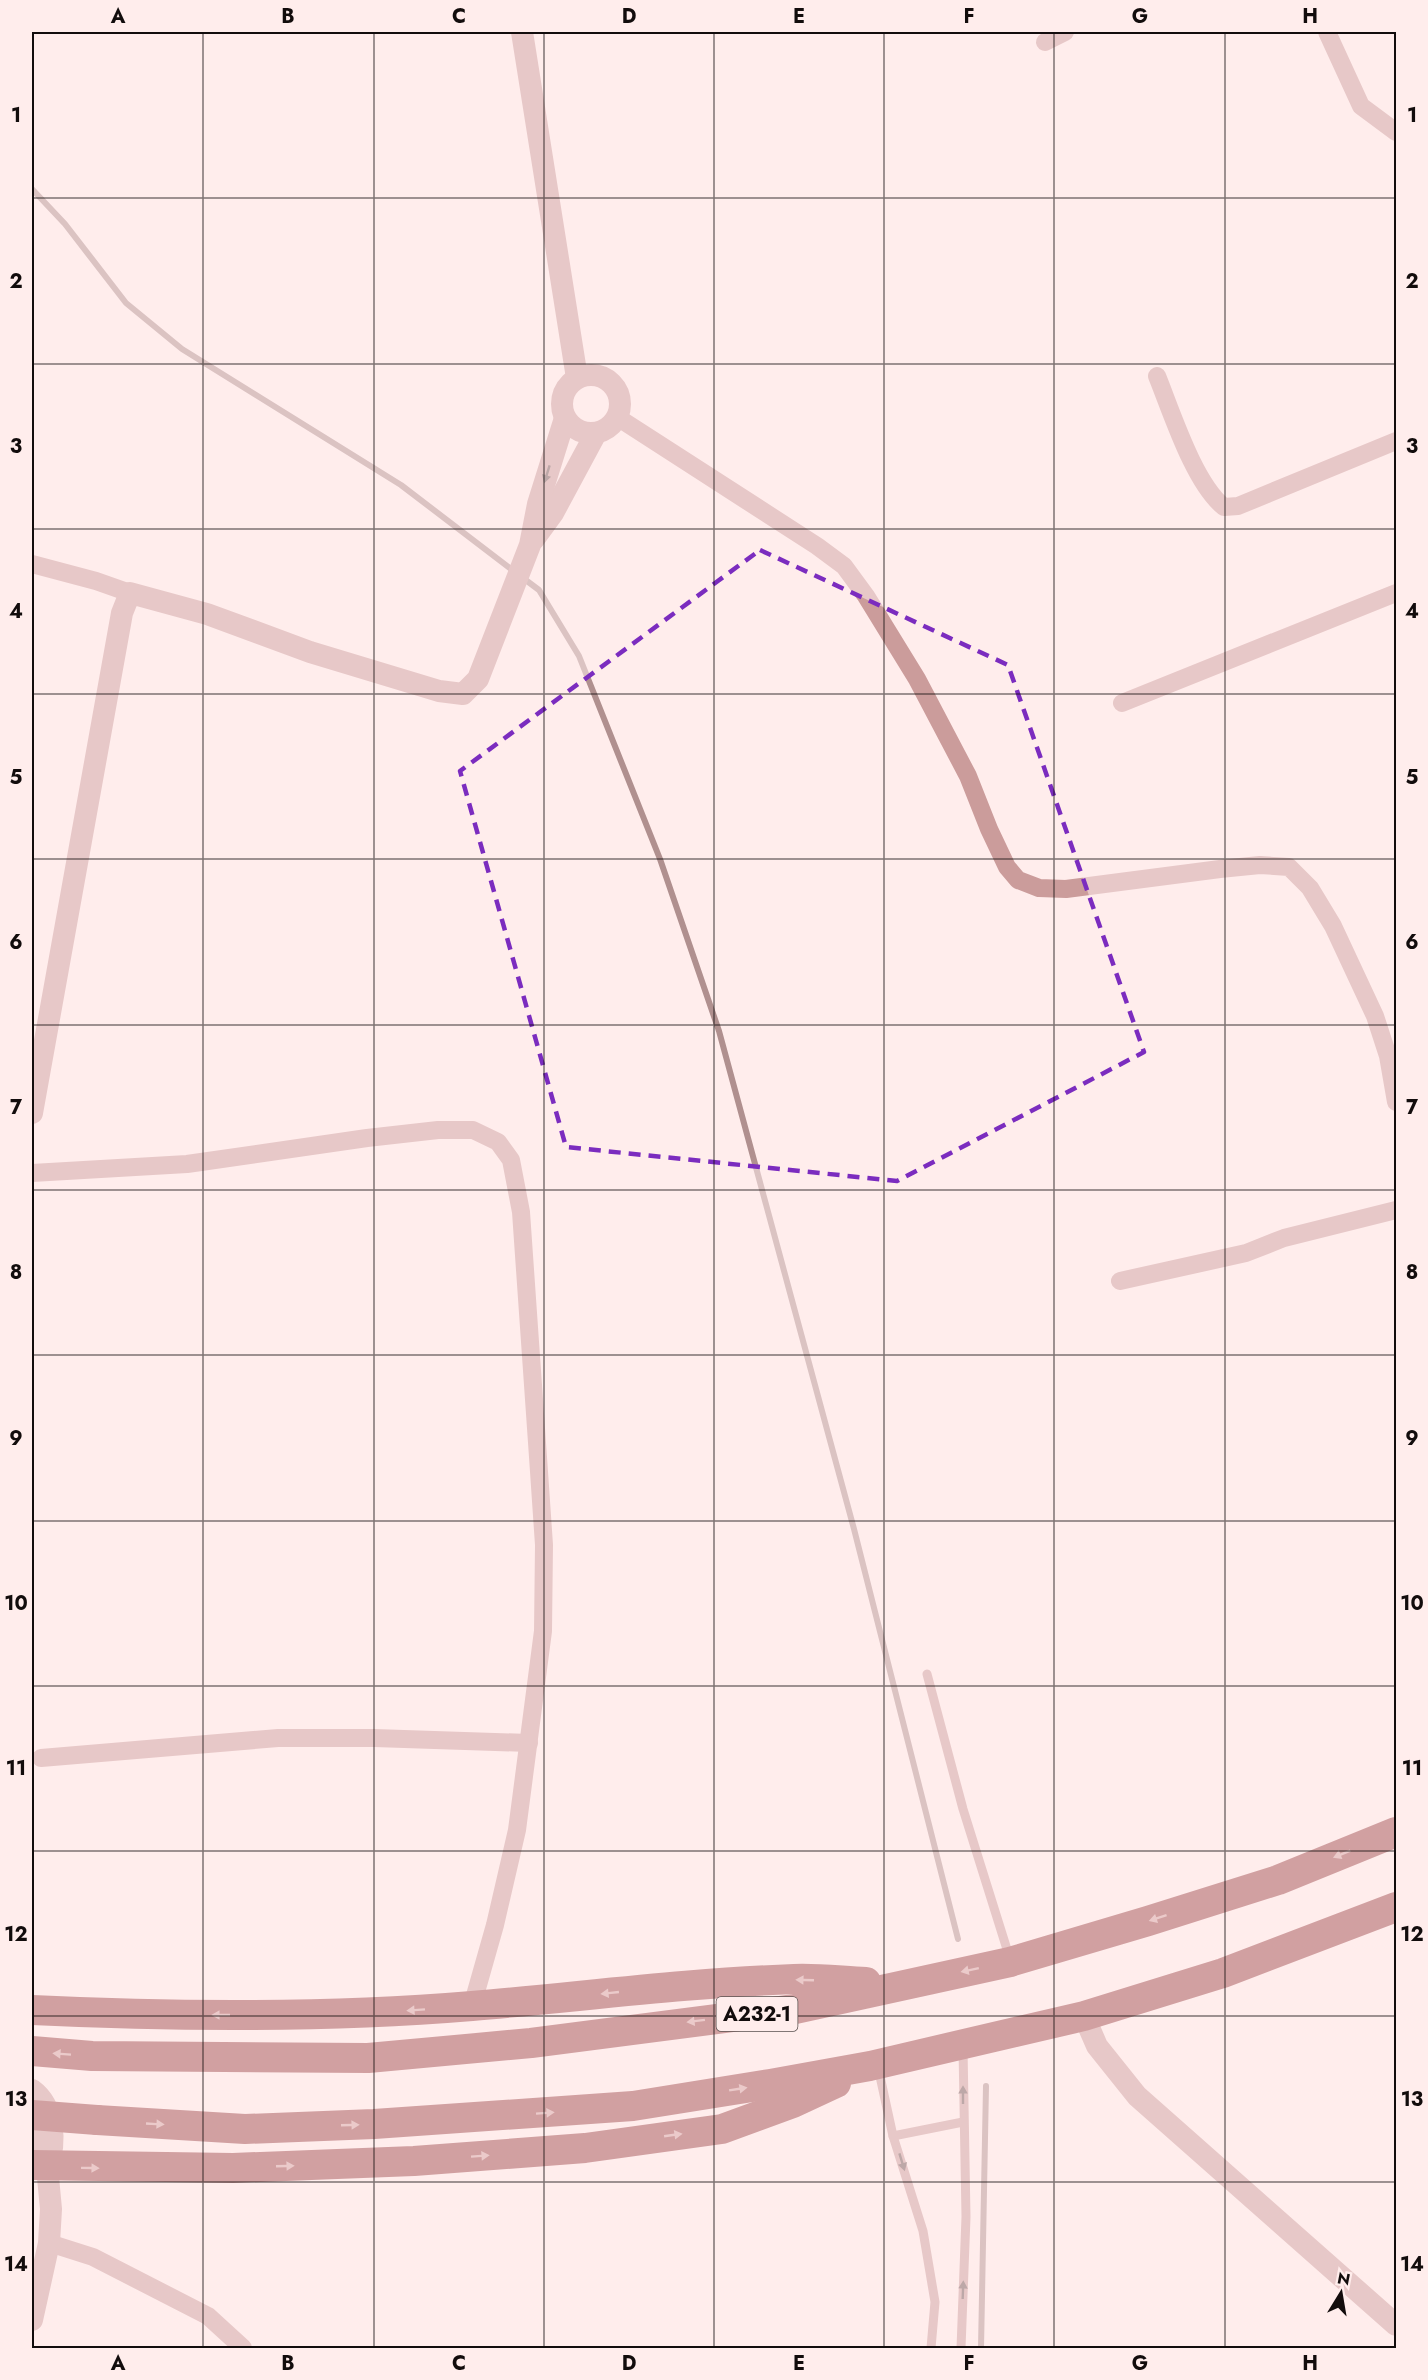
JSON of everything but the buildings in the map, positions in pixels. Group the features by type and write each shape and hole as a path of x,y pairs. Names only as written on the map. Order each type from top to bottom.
{"highway":[{"name":"A232-1","path":"32,2051 92,2056 368,2058 451,2052 795,2009 1010,1962 1148,1922 1278,1880 1396,1832"},
{"path":"32,2115 245,2129 497,2116 633,2106 874,2066 1084,2016 1223,1973 1396,1907"},
{"path":"32,2010 141,2016 353,2014 472,2006 738,1982 796,1979 905,1984"},
{"path":"39,2166 233,2168 414,2161 585,2148 722,2129 793,2103 874,2066"}],"street":[{"path":"522,32 577,378"},
{"path":"1045,42 1065,32"},
{"path":"1327,32 1361,106 1396,132"},
{"path":"595,375 611,383 620,399 617,417 604,430 596,433 578,430 565,418 562,409 564,391 577,378 595,375"},
{"path":"1157,376 1199,473 1215,499 1224,507 1238,506 1396,441"},
{"path":"617,417 817,546 844,566 866,596 917,679 968,777 1007,867 1018,880 1039,888 1066,890 1220,869 1260,865 1289,867 1310,888 1333,926 1393,1054 1396,1102"},
{"path":"32,564 96,580 130,593 156,598 310,652 429,688 463,694 478,679 530,545 538,504 565,418"},
{"path":"530,545 553,513 596,433"},
{"path":"32,1113 122,613 130,593"},
{"path":"1122,703 1396,593"},
{"path":"32,1173 187,1164 438,1130 473,1130 498,1142 511,1160 521,1212 544,1545 543,1632 517,1830 495,1925 472,2006"},
{"path":"1120,1281 1246,1253 1284,1238 1396,1210"},
{"path":"41,1758 278,1738 374,1738 529,1743"},
{"path":"1084,2016 1097,2046 1137,2096 1396,2325"},
{"path":"32,2090 42,2099 50,2114 52,2156 39,2166"},
{"path":"32,2137 51,2209 49,2243 32,2320"},
{"path":"49,2243 93,2257 208,2316 243,2349"}],"lane":[{"path":"927,1674 963,1809 1010,1962"},
{"path":"961,2349 966,2217 963,2046"},
{"path":"874,2066 923,2231 935,2302 931,2349"},
{"path":"893,2136 963,2122"}],"highlighted area":[{"path":"760,550 1008,665 1144,1052 897,1181 566,1147 460,771"}],"waterway":[{"path":"32,189 65,224 126,303 182,349 401,485 515,572"},
{"path":"523,578 539,590 579,656 660,859 719,1031 854,1529 958,1939"},
{"path":"981,2348 986,2086"}]}
